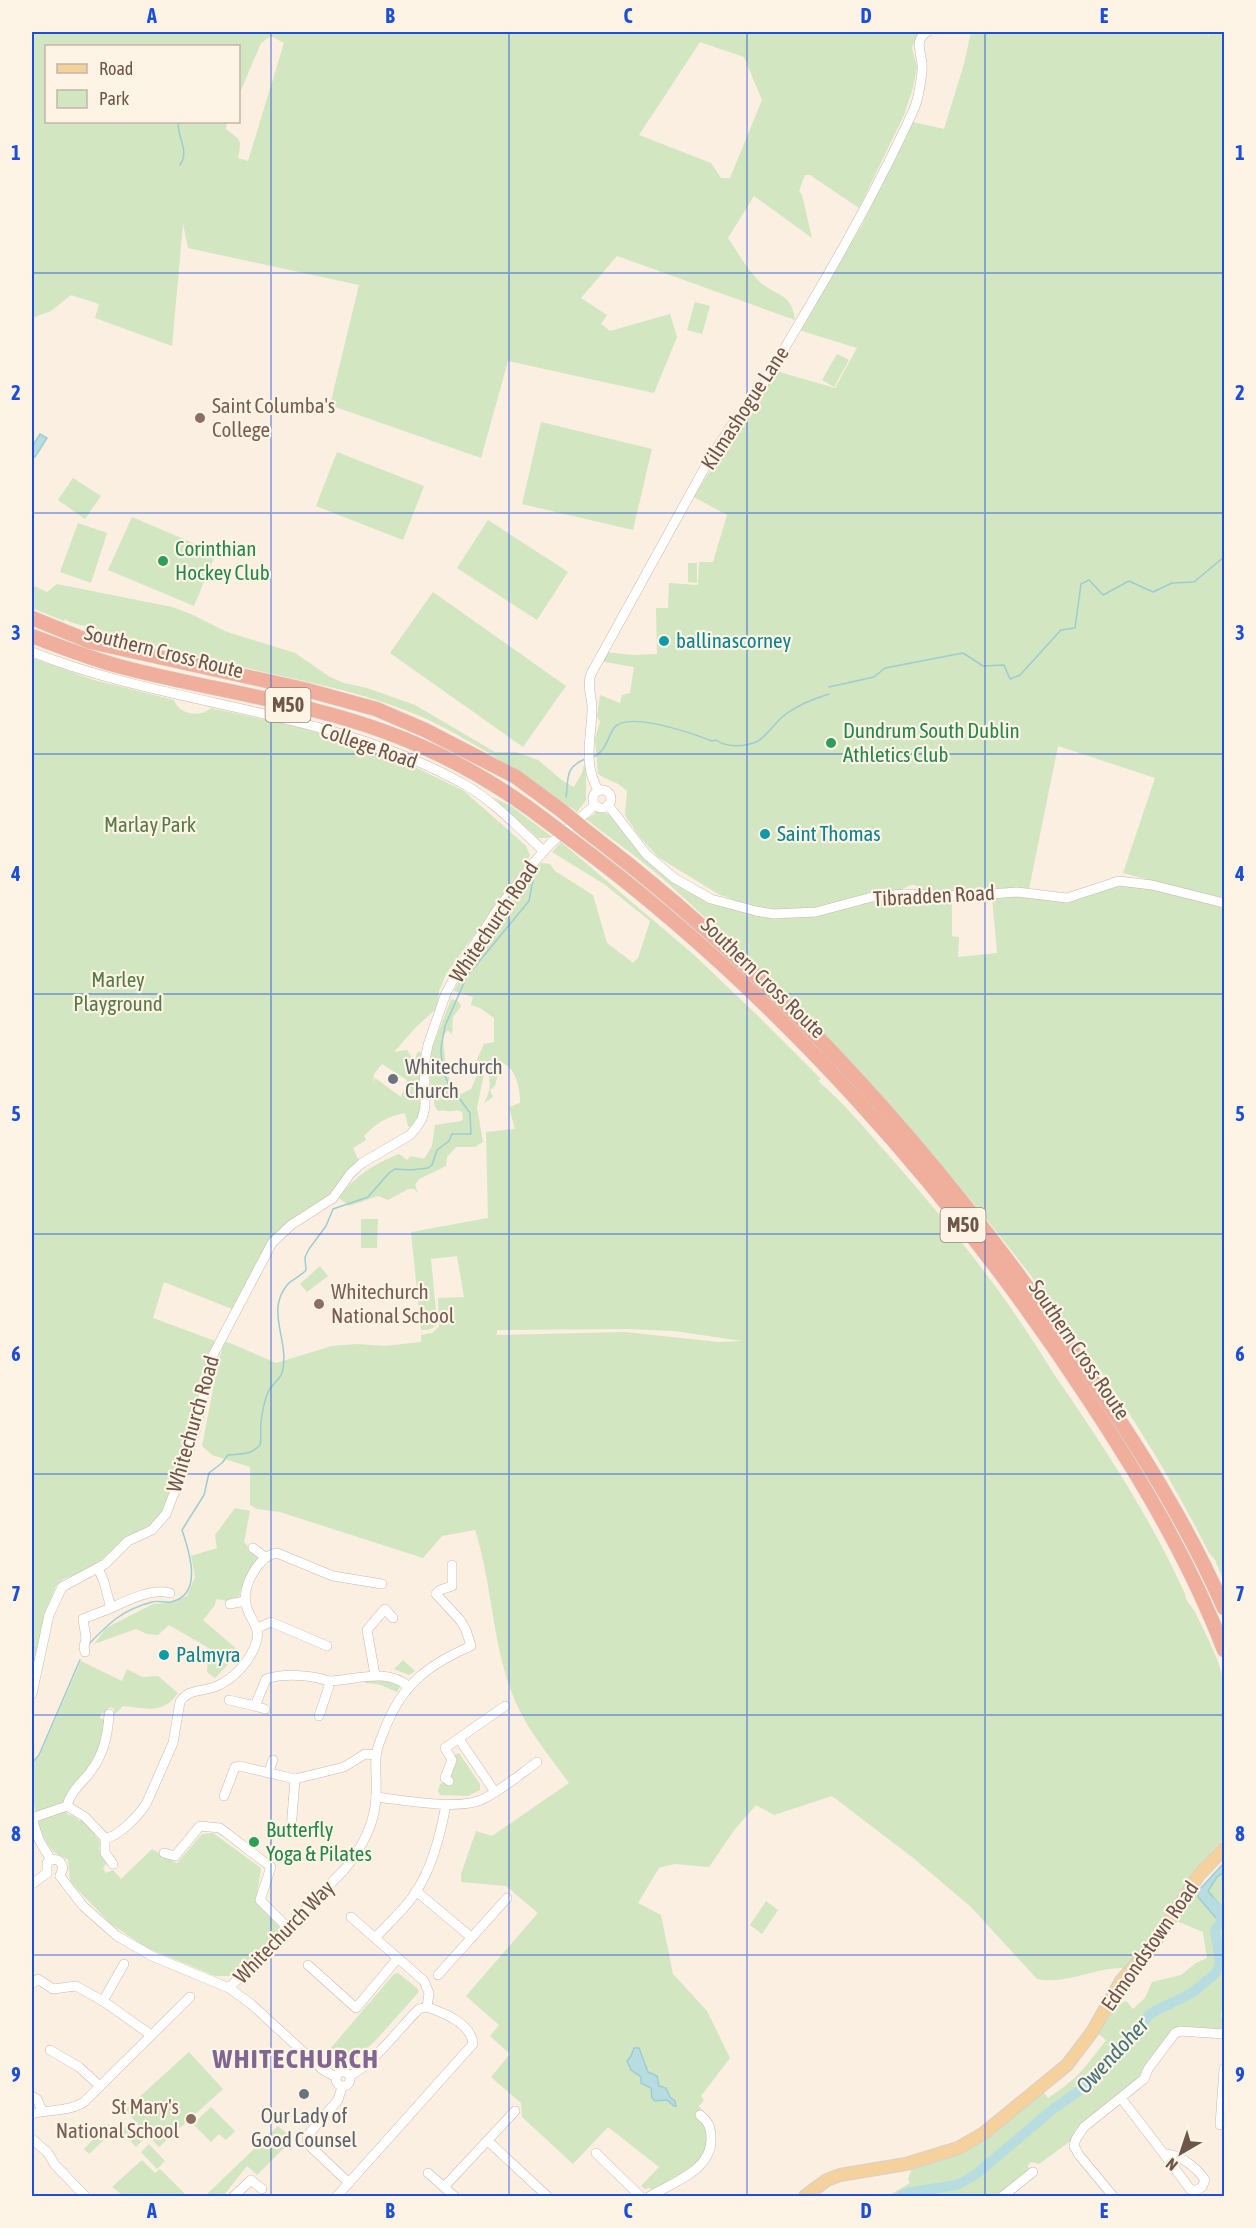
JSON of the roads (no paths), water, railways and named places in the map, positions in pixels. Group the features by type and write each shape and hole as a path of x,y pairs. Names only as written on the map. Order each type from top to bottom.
{"highway":[{"name":"Southern Cross Route","path":"32,618 91,642 303,689 376,709 425,730 516,777 562,811 668,898 769,990 852,1075 946,1182 1042,1306 1113,1409 1174,1510 1224,1608"},
{"name":"Southern Cross Route","path":"32,636 121,666 278,702 402,738 475,773 502,789 618,875 732,974 831,1073 938,1195 1027,1309 1117,1442 1195,1581 1224,1650"}],"main road":[{"name":"Edmondstown Road","path":"805,2196 827,2180 840,2175 906,2164 958,2148 984,2133 1067,2065 1092,2032 1121,1981 1153,1945 1199,1875 1224,1850"}],"street":[{"name":"Kilmashogue Lane","path":"598,790 589,761 592,711 588,684 593,668 710,458 734,422 753,401 800,324 859,218 915,106 922,65 918,44 923,34 927,32"},
{"name":"College Road","path":"32,652 86,672 140,687 311,725 394,752 450,777 482,796 496,806 544,851"},
{"path":"598,790 604,790 609,794 611,800 608,805 600,808 595,805 592,797 598,790"},
{"name":"Whitechurch Road","path":"32,1694 49,1615 59,1591 72,1580 98,1568 128,1541 152,1530 166,1514 195,1432 213,1355 272,1243 291,1225 333,1198 350,1174 362,1163 410,1135 416,1128 422,1119 425,1107 425,1055 446,993 461,965 498,909 544,851 595,805"},
{"name":"Tibradden Road","path":"608,805 646,854 674,878 711,898 774,914 816,912 872,897 903,894 964,896 1017,892 1067,898 1119,881 1152,885 1224,903"},
{"path":"253,1548 265,1557"},
{"path":"105,1838 109,1839 142,1811 147,1802 173,1743 180,1702 183,1697 188,1693 218,1686 248,1661 258,1636 258,1629 248,1612 245,1601 246,1591 265,1557 277,1553 333,1576 382,1584"},
{"name":"Whitechurch Way","path":"229,1988 358,1853 366,1838 376,1797 376,1755 392,1710 418,1677 441,1660 471,1646 460,1620 436,1594 452,1586 452,1565"},
{"path":"98,1568 111,1608"},
{"path":"85,1652 86,1638 82,1619 130,1599 162,1591 170,1593"},
{"path":"230,1604 245,1601"},
{"path":"375,1675 367,1630 385,1609 393,1618"},
{"path":"258,1629 271,1622 327,1646"},
{"path":"255,1706 263,1684 270,1678 310,1677 329,1681 375,1675 396,1677 409,1687"},
{"path":"319,1716 329,1681"},
{"path":"229,1700 265,1709"},
{"path":"449,1781 445,1778 452,1760 445,1748 505,1706"},
{"path":"67,1806 70,1796 100,1757 108,1734 109,1714"},
{"path":"459,1739 495,1792"},
{"path":"224,1796 235,1767 295,1779 344,1767 365,1754 376,1755"},
{"path":"268,1773 273,1760"},
{"path":"376,1797 446,1804 470,1803 482,1800 537,1762"},
{"path":"291,1830 295,1779"},
{"path":"376,1938 416,1891 432,1856 443,1824 446,1804"},
{"path":"51,1860 39,1840 32,1818 67,1806 85,1816 105,1838 105,1854 113,1864"},
{"path":"164,1853 176,1856 201,1826 220,1828 271,1867"},
{"path":"51,1860 62,1863 63,1868 60,1875 54,1877 47,1873 46,1865 51,1860"},
{"path":"280,1862 271,1867 260,1900 288,1928"},
{"path":"32,1884 47,1873"},
{"path":"60,1875 83,1906 117,1936 152,1956 229,1988 251,2004 324,2070 336,2077 338,2084 349,2085 350,2075"},
{"path":"416,1891 471,1937"},
{"path":"438,1975 507,1898"},
{"path":"351,1917 424,1981 429,1993 427,2007"},
{"path":"308,1965 356,2008 398,1958"},
{"path":"103,2001 124,1964"},
{"path":"32,1984 38,1979 53,1989 76,1986 103,2001 151,2035"},
{"path":"32,2114 75,2108 190,1997"},
{"path":"337,2196 473,2044 469,2033 449,2015 427,2007 419,2009 372,2059 350,2075"},
{"path":"1112,2196 1074,2146 1084,2127 1144,2079 1148,2069 1175,2033 1188,2031 1224,2034"},
{"path":"50,2050 79,2067 100,2086"},
{"path":"1220,2125 1224,2069"},
{"path":"336,2077 339,2073 344,2072 350,2075"},
{"path":"342,2086 338,2100 308,2135 307,2141 349,2183"},
{"path":"32,2096 37,2099 42,2111"},
{"path":"1122,2097 1164,2154 1190,2189 1195,2191 1202,2187 1205,2180 1201,2174 1178,2156 1164,2154"},
{"path":"444,2187 515,2111"},
{"path":"650,2196 701,2167 708,2157 711,2144 709,2124 700,2115"},
{"path":"32,2139 48,2153 54,2165 85,2196"},
{"path":"488,2141 547,2196"},
{"path":"596,2153 640,2196"},
{"path":"1003,2196 1033,2172"},
{"path":"428,2174 454,2196"},
{"path":"234,2196 251,2180 262,2189"},
{"path":"663,2188 670,2196"}],"water":[{"path":"40,434 47,438 35,457 32,455 32,447"},
{"path":"1224,1863 1224,1872 1217,1877 1208,1891 1224,1910 1216,1918 1198,1897 1198,1891"},
{"path":"634,2048 639,2048 648,2072 657,2076 659,2086 666,2088 676,2106 667,2100 655,2101 652,2098 651,2088 641,2083 641,2077 631,2070 627,2061"}],"waterway":[{"path":"178,123 184,154 180,165"},
{"path":"829,687 874,677 885,668 963,653 983,666 1004,665 1010,679 1020,675 1061,630 1075,628 1081,584 1089,580 1103,595 1129,581 1153,592 1172,583 1194,582 1224,557"},
{"path":"593,757 604,748 614,728 621,723 632,721 661,725 720,743 737,746 748,744 762,738 791,710 829,694"},
{"path":"566,797 569,774 578,762 585,759"},
{"path":"88,1645 124,1613 152,1602 171,1602 181,1598 188,1591 192,1571 182,1530 204,1495 209,1473 228,1455 249,1452 260,1445 265,1401 268,1391 281,1376 284,1361 278,1316 281,1294 288,1284 306,1270 305,1257 326,1226 333,1209 368,1197 395,1169 428,1168 432,1165 437,1150 449,1141 452,1134 471,1134 470,1113 448,1083 442,1068 441,1048 445,1026 467,976 529,901 533,880"},
{"path":"32,1763 39,1755 80,1660"},
{"name":"Owendoher","path":"901,2196 957,2185 975,2175 1052,2110 1094,2080 1151,2013 1192,1993 1215,1974 1220,1963 1215,1930 1222,1921 1220,1912 1212,1903"}],"place":[{"name":"Saint Columba's College","path":"200,418"},
{"name":"Corinthian Hockey Club","path":"163,561"},
{"name":"ballinascorney","path":"664,641"},
{"name":"Dundrum South Dublin Athletics Club","path":"831,743"},
{"name":"Saint Thomas","path":"765,834"},
{"name":"Whitechurch Church","path":"393,1079"},
{"name":"Whitechurch National School","path":"319,1304"},
{"name":"Palmyra","path":"164,1655"},
{"name":"Butterfly Yoga & Pilates","path":"254,1842"},
{"name":"Our Lady of Good Counsel","path":"304,2094"},
{"name":"St Mary's National School","path":"191,2119"}],"district":[{"name":"WHITECHURCH","path":"296,2059"}],"park label":[{"name":"Marlay Park","path":"150,825"},
{"name":"Marley Playground","path":"118,992"}]}
